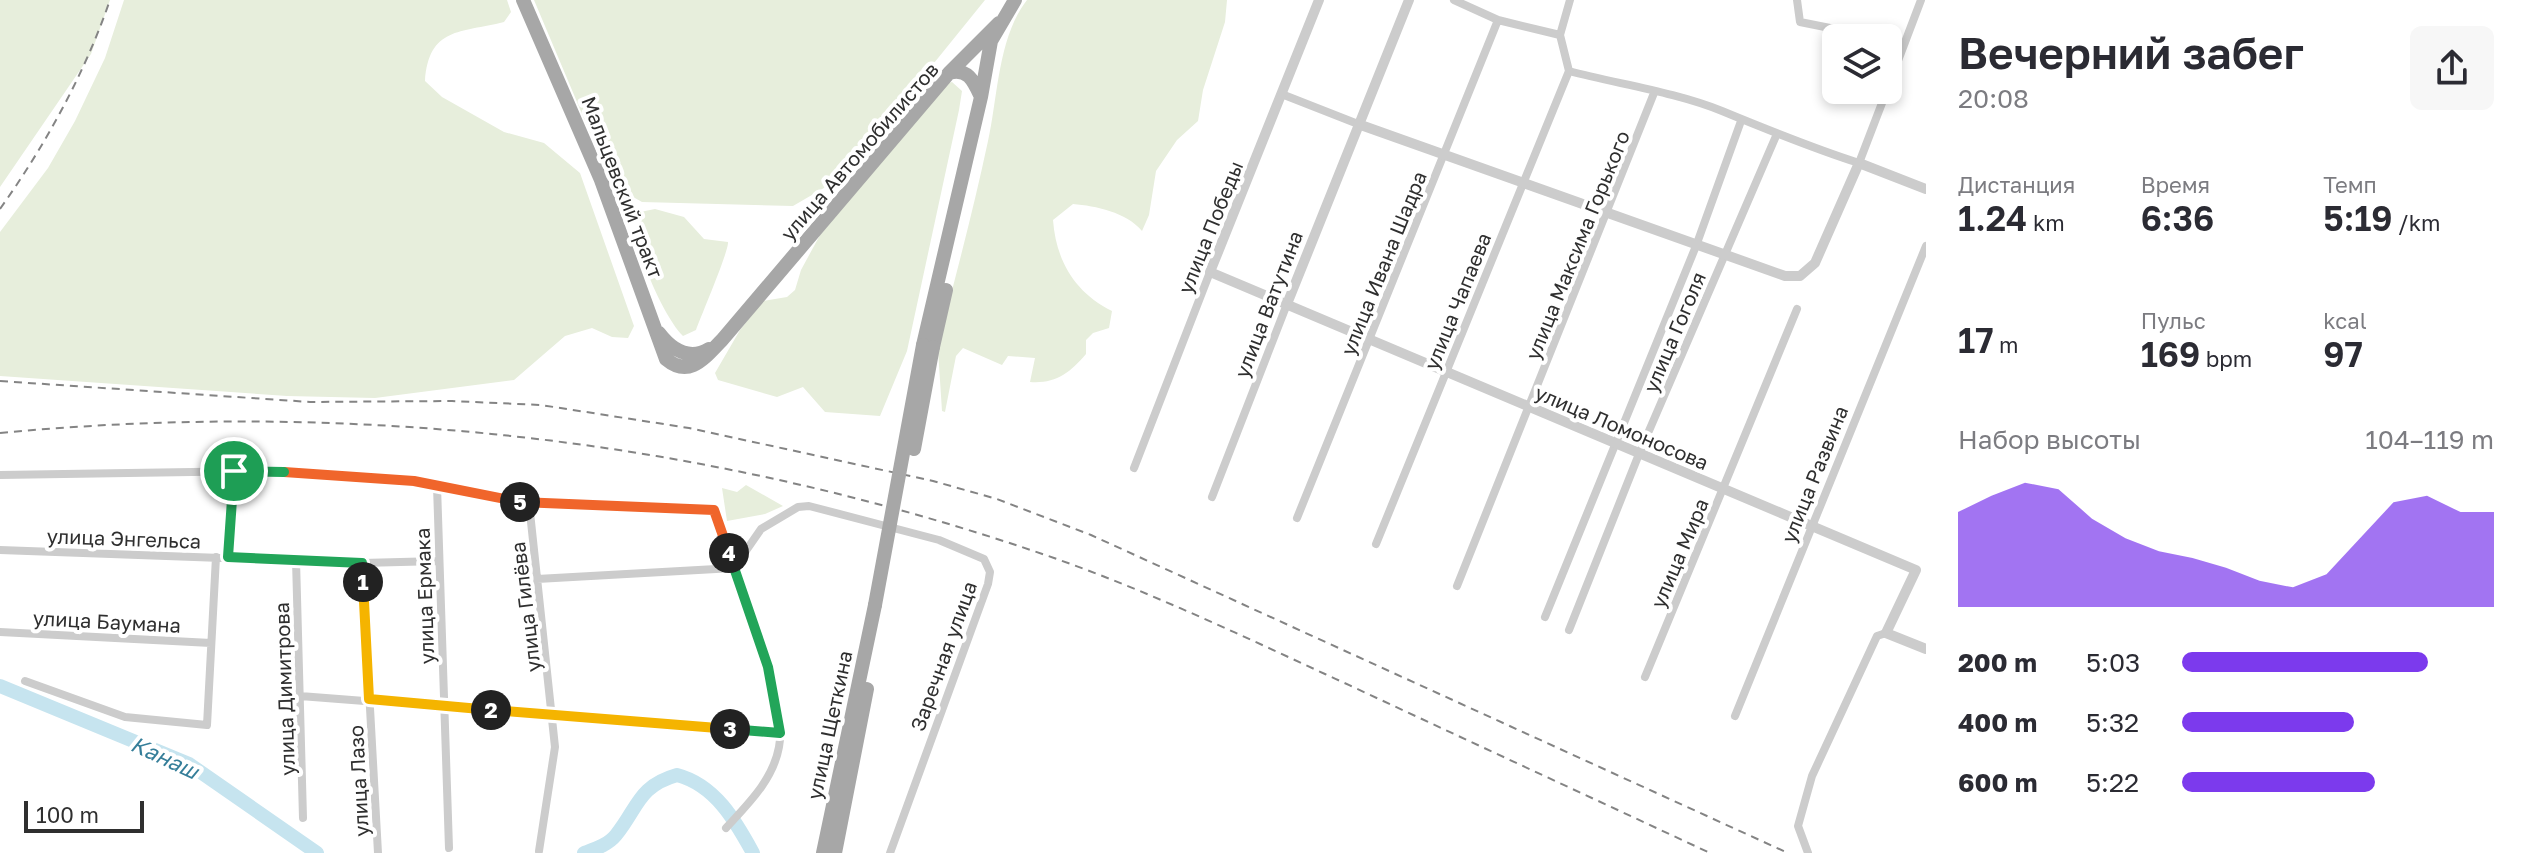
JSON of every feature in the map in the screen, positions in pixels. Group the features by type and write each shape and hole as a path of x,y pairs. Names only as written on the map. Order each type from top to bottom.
{"main road":[{"name":"Мальцевский тракт","path":"523,0 601,180 649,318 664,345 693,362"},
{"path":"949,73 999,23 1015,0"},
{"path":"835,853 928,346 991,41 999,23"},
{"path":"928,346 988,97 999,23"},
{"name":"улица Автомобилистов","path":"693,362 722,340 949,73 961,71 967,74 981,97"},
{"name":"улица Щеткина","path":"823,853 879,606"}],"street":[{"name":"улица Победы","path":"1134,468 1319,0"},
{"name":"улица Ватутина","path":"1212,497 1409,0"},
{"path":"1454,0 1498,20 1560,35"},
{"path":"1570,0 1560,35 1569,71 1681,98 1776,136 1926,189"},
{"path":"1797,0 1800,22 1822,26"},
{"path":"1902,43 1921,0"},
{"name":"улица Ивана Шадра","path":"1297,518 1498,20"},
{"name":"улица Чапаева","path":"1376,544 1569,71"},
{"name":"улица Максима Горького","path":"1457,586 1654,93"},
{"path":"1284,95 1785,276 1808,272 1815,263 1882,104"},
{"name":"улица Гоголя","path":"1545,617 1613,443 1696,246 1741,121"},
{"name":"улица Гоголя","path":"1569,630 1639,454 1776,136"},
{"name":"улица Развина","path":"1735,716 1810,525 1926,246"},
{"name":"улица Ломоносова","path":"1210,272 1723,489 1921,567 1886,633"},
{"name":"улица Мира","path":"1645,677 1797,309"},
{"path":"0,475 234,471 437,486 529,503 714,510 768,667 780,733 771,771 726,828"},
{"path":"228,557 234,471"},
{"name":"улица Ермака","path":"437,486 449,848"},
{"name":"улица Гилёва","path":"529,503 555,747 539,851"},
{"name":"Заречная улица","path":"734,568 761,529 798,507 809,506 939,540 973,552 988,564 988,584 890,853"},
{"name":"улица Энгельса","path":"0,550 362,563 439,561"},
{"path":"25,681 125,717 207,725 216,557"},
{"name":"улица Димитрова","path":"296,560 303,818"},
{"name":"улица Лазо","path":"362,563 378,853"},
{"path":"537,579 734,568"},
{"name":"улица Баумана","path":"0,632 211,643"},
{"path":"1808,853 1798,826 1812,776 1877,636 1886,633 1926,649"},
{"path":"300,696 780,733"}],"green space":[{"path":"0,0 110,0 91,54 0,187"},
{"path":"124,0 507,0 511,12 504,22 461,31 440,42 428,63 425,81 442,97 504,132 544,143 580,173 634,326 628,338 612,337 592,328 565,336 514,380 375,398 287,396 0,376 0,232 48,168 75,121 105,58"},
{"path":"534,0 985,0 841,178 793,206 642,202 612,185"},
{"path":"1027,0 1227,0 1225,22 1203,90 1198,121 1177,140 1156,171 1149,215 1142,231 1119,215 1082,205 1073,204 1053,220 1058,248 1069,273 1087,294 1112,311 1109,328 1093,333 1086,340 1086,354 1068,372 1047,381 1030,382 1035,358 1008,356 1002,365 963,348 956,356 945,412 942,411 938,350 983,164 1000,68 1010,31"},
{"path":"952,82 962,91 959,110 907,351 880,416 825,412 803,387 777,397 718,380 715,373 740,330 763,301 787,297 795,290 801,270 820,235 945,84"},
{"path":"655,209 684,217 704,239 728,242 696,330 683,336 657,295 638,238 640,212"},
{"path":"746,485 783,506 765,514 727,521 722,488 737,492"}],"waterway":[{"name":"Канаш","path":"0,686 189,764 317,853"},
{"name":"Канаш","path":"584,853 613,838 646,792 677,775 713,795 731,816 753,853"}],"railway":[{"path":"0,209 62,108 110,0"},
{"path":"0,381 310,402 452,401 541,405 689,428 933,481 997,499 1091,535 1788,853"},
{"path":"0,433 134,424 267,422 401,426 533,438 665,458 796,484 926,517 1054,558 1130,587 1241,635 1710,853"}],"route":[{"path":"234,471 414,481 529,503 714,510 768,667 777,702 780,733 369,699 362,563 228,557 234,471"}]}
